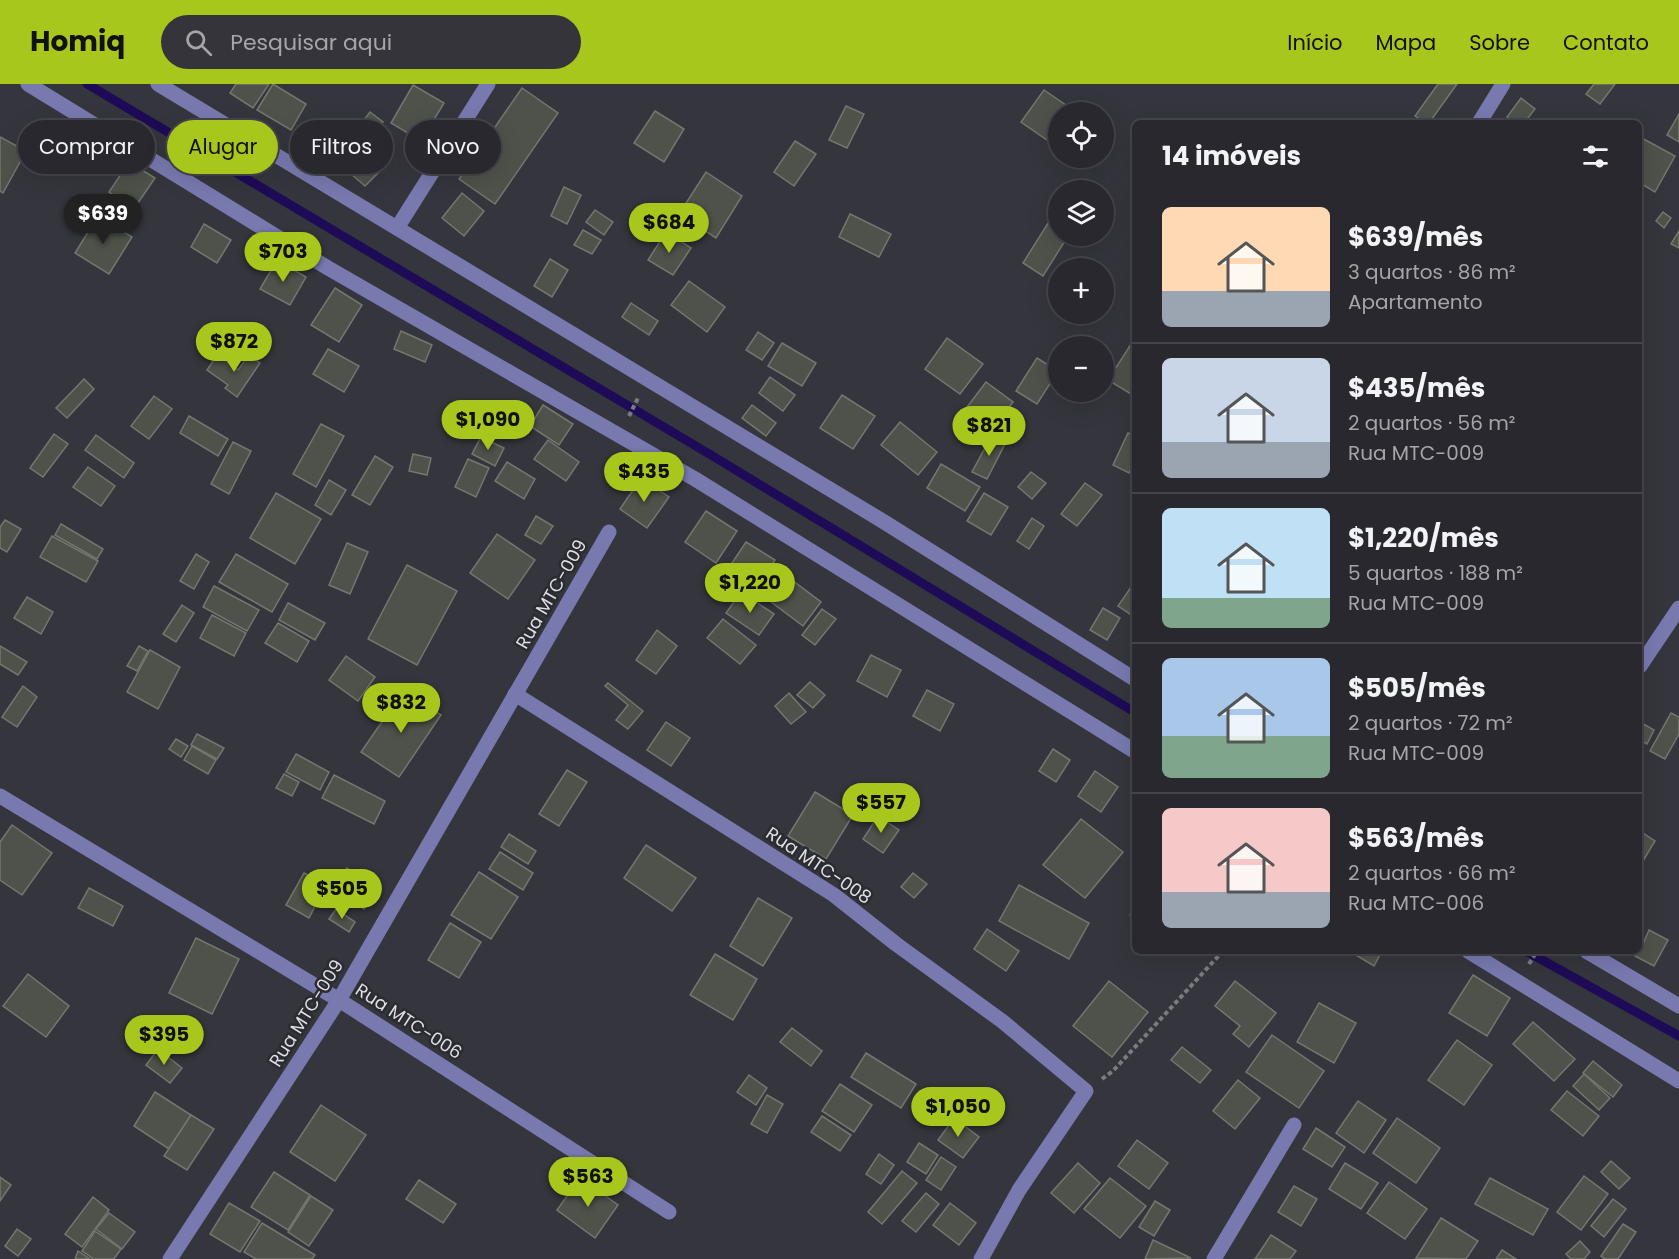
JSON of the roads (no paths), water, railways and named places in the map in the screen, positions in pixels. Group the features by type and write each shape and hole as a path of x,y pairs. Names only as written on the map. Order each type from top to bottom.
{"street":[{"path":"28,84 328,268 695,479 1132,751"},
{"path":"158,84 1132,674"},
{"path":"397,228 488,84"},
{"path":"1481,120 1503,84"},
{"name":"Rua MTC-009","path":"171,1259 339,1000 609,532"},
{"path":"1642,663 1679,608"},
{"name":"Rua MTC-008","path":"515,694 834,895 896,944 1002,1021 1086,1090 1019,1190 981,1259"},
{"name":"Rua MTC-006","path":"0,796 339,1000 669,1212"},
{"path":"1473,954 1679,1081"},
{"path":"1591,954 1679,1006"},
{"path":"1214,1259 1294,1125"}],"waterway":[{"path":"87,84 716,458 1132,711"},
{"path":"1531,954 1679,1036"}]}
